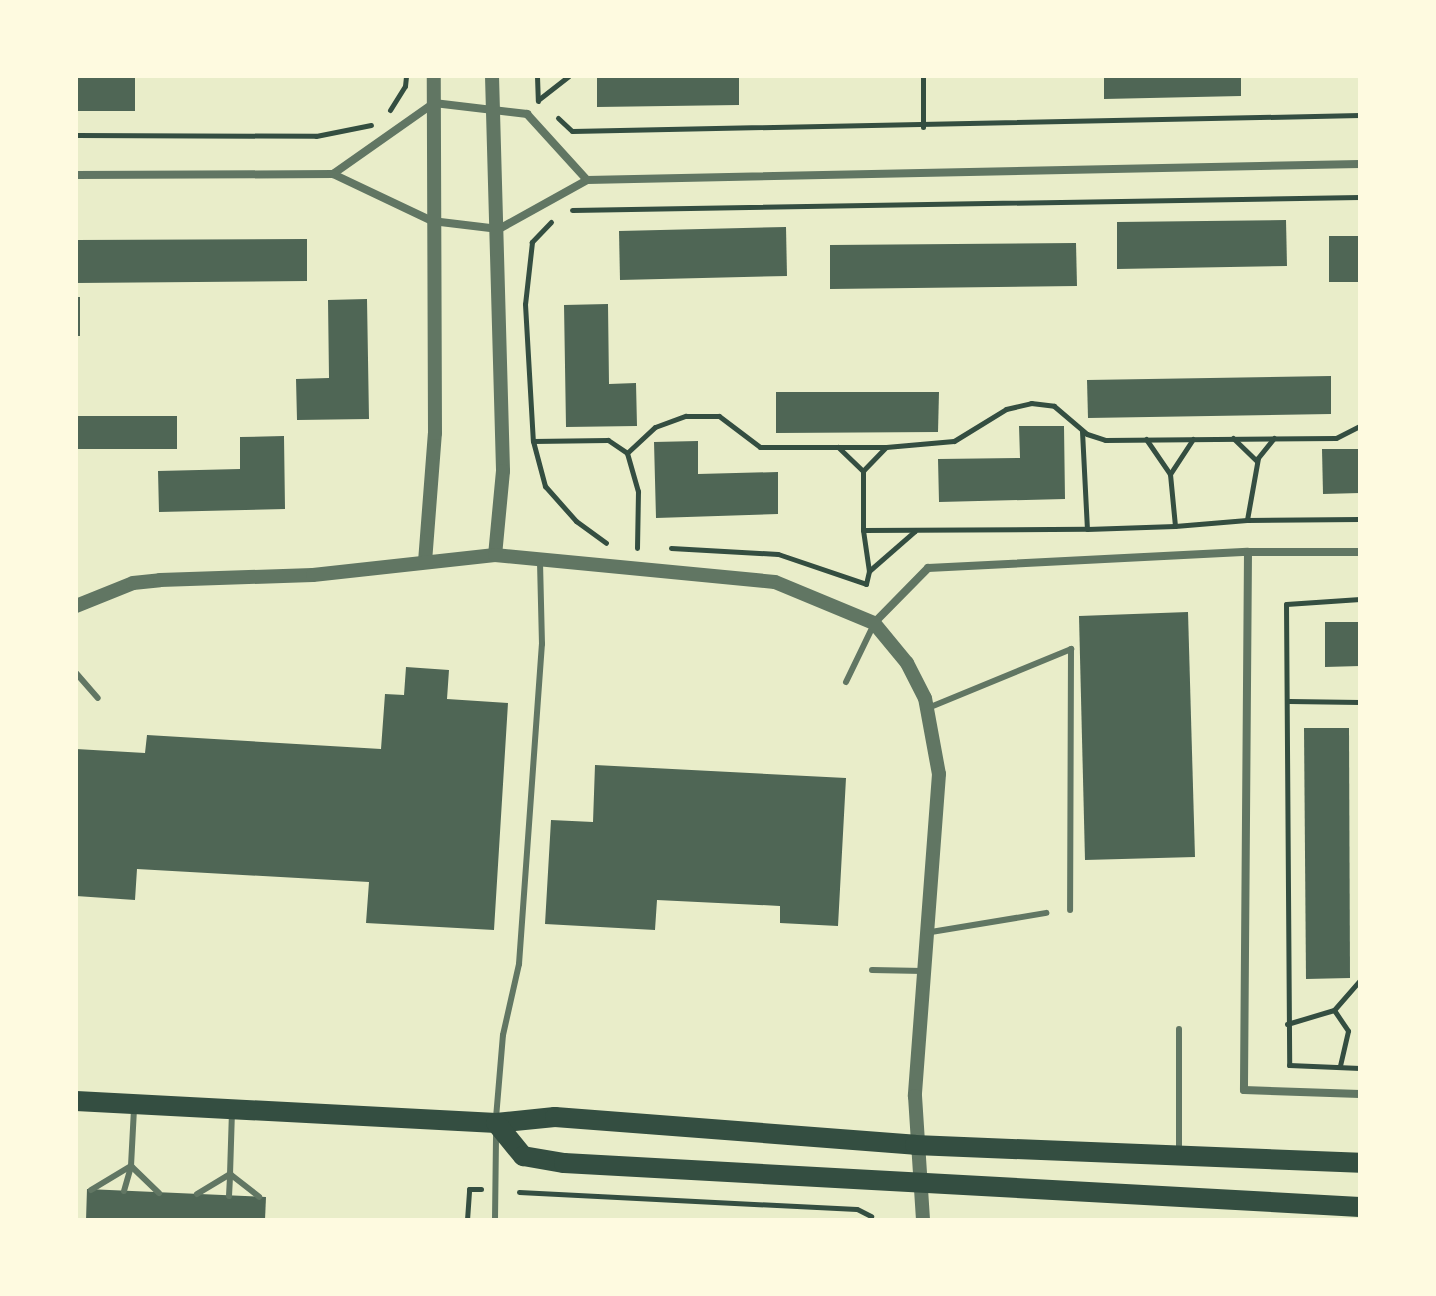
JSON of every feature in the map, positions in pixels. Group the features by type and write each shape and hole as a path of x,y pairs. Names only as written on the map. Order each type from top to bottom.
{"main road":[{"path":"76,1101 496,1123 555,1117 915,1145 1360,1163"},
{"path":"496,1123 523,1156 564,1163 1360,1207"}],"street":[{"path":"425,562 435,433 432,221 434,76"},
{"path":"492,76 499,229 503,471 495,555"},
{"path":"333,174 434,103 527,114 587,180"},
{"path":"76,175 333,174 432,221 499,229 587,180 1360,164"},
{"path":"1248,552 1244,1090 1360,1094"},
{"path":"874,623 928,568 1248,552 1360,552"},
{"path":"76,606 133,583 272,578 495,555 775,582 874,623 907,663 928,708 939,774 915,1145 923,1220"}],"lane":[{"path":"495,1220 496,1123 503,1035 519,964 542,657 540,557"},
{"path":"846,682 874,623"},
{"path":"928,708 1071,649 1070,910"},
{"path":"76,673 98,698"},
{"path":"931,932 1046,913"},
{"path":"872,970 927,971"},
{"path":"1179,1029 1179,1157"},
{"path":"124,1191 131,1166 135,1104"},
{"path":"229,1196 232,1109"},
{"path":"91,1190 131,1166"},
{"path":"131,1166 159,1193"},
{"path":"197,1194 230,1174"},
{"path":"230,1174 259,1197"}],"path":[{"path":"76,135 316,136 382,123 405,86 406,76"},
{"path":"537,76 538,100 572,131 923,127 1360,115"},
{"path":"538,100 569,76"},
{"path":"923,76 923,127"},
{"path":"563,210 1360,197"},
{"path":"557,216 532,242 525,304 533,441 545,486 576,521 605,543 650,548"},
{"path":"627,453 655,427 686,416 719,416 760,447 886,447 954,441 1006,409 1031,403 1054,406 1082,430 1105,440 1336,438 1360,426"},
{"path":"1082,430 1087,529"},
{"path":"1233,438 1258,462"},
{"path":"1247,520 1258,462 1274,438"},
{"path":"1146,439 1170,474 1175,526"},
{"path":"1170,474 1193,439"},
{"path":"533,441 608,440 627,453 638,491 634,548"},
{"path":"838,447 863,471"},
{"path":"666,548 778,554 866,584 869,571 863,530 863,471 886,447"},
{"path":"863,530 1087,529 1247,520 1360,519"},
{"path":"869,571 916,530"},
{"path":"1360,599 1286,604 1289,1065 1360,1068"},
{"path":"1289,701 1360,702"},
{"path":"1287,1024 1334,1010 1360,980"},
{"path":"1334,1010 1348,1031 1340,1067"},
{"path":"467,1220 469,1189 481,1189"},
{"path":"519,1192 857,1209 871,1216"}],"building":[{"path":"76,76 135,76 135,111 76,111"},
{"path":"597,76 739,76 739,105 597,107"},
{"path":"1104,76 1241,76 1241,96 1104,99"},
{"path":"1286,220 1287,266 1117,269 1117,222"},
{"path":"786,227 787,276 620,280 619,231"},
{"path":"1329,236 1360,236 1360,282 1329,282"},
{"path":"307,239 307,281 76,283 76,240"},
{"path":"1076,243 1077,286 830,289 830,245"},
{"path":"76,297 80,297 80,336 76,336"},
{"path":"367,299 369,419 297,420 296,379 329,378 328,300"},
{"path":"608,304 609,384 636,383 637,426 566,427 564,305"},
{"path":"1331,376 1331,414 1088,418 1087,380"},
{"path":"776,392 939,392 938,432 776,433"},
{"path":"76,416 177,416 177,449 76,449"},
{"path":"1019,426 1064,426 1065,499 939,502 938,459 1020,458"},
{"path":"284,436 285,509 159,512 158,471 240,469 240,437"},
{"path":"698,441 698,474 778,472 778,514 656,518 654,442"},
{"path":"1322,449 1360,449 1360,493 1323,494"},
{"path":"1188,612 1195,857 1085,860 1079,616"},
{"path":"1325,622 1360,622 1360,666 1325,667"},
{"path":"406,667 449,670 447,699 508,703 494,930 366,923 369,882 137,869 135,900 76,896 76,749 145,753 147,735 381,749 385,694 404,695"},
{"path":"1304,728 1349,728 1350,978 1306,979"},
{"path":"595,765 846,778 838,926 780,923 780,906 657,900 655,930 545,924 551,820 593,822"},
{"path":"87,1189 266,1197 265,1220 86,1220"}]}
